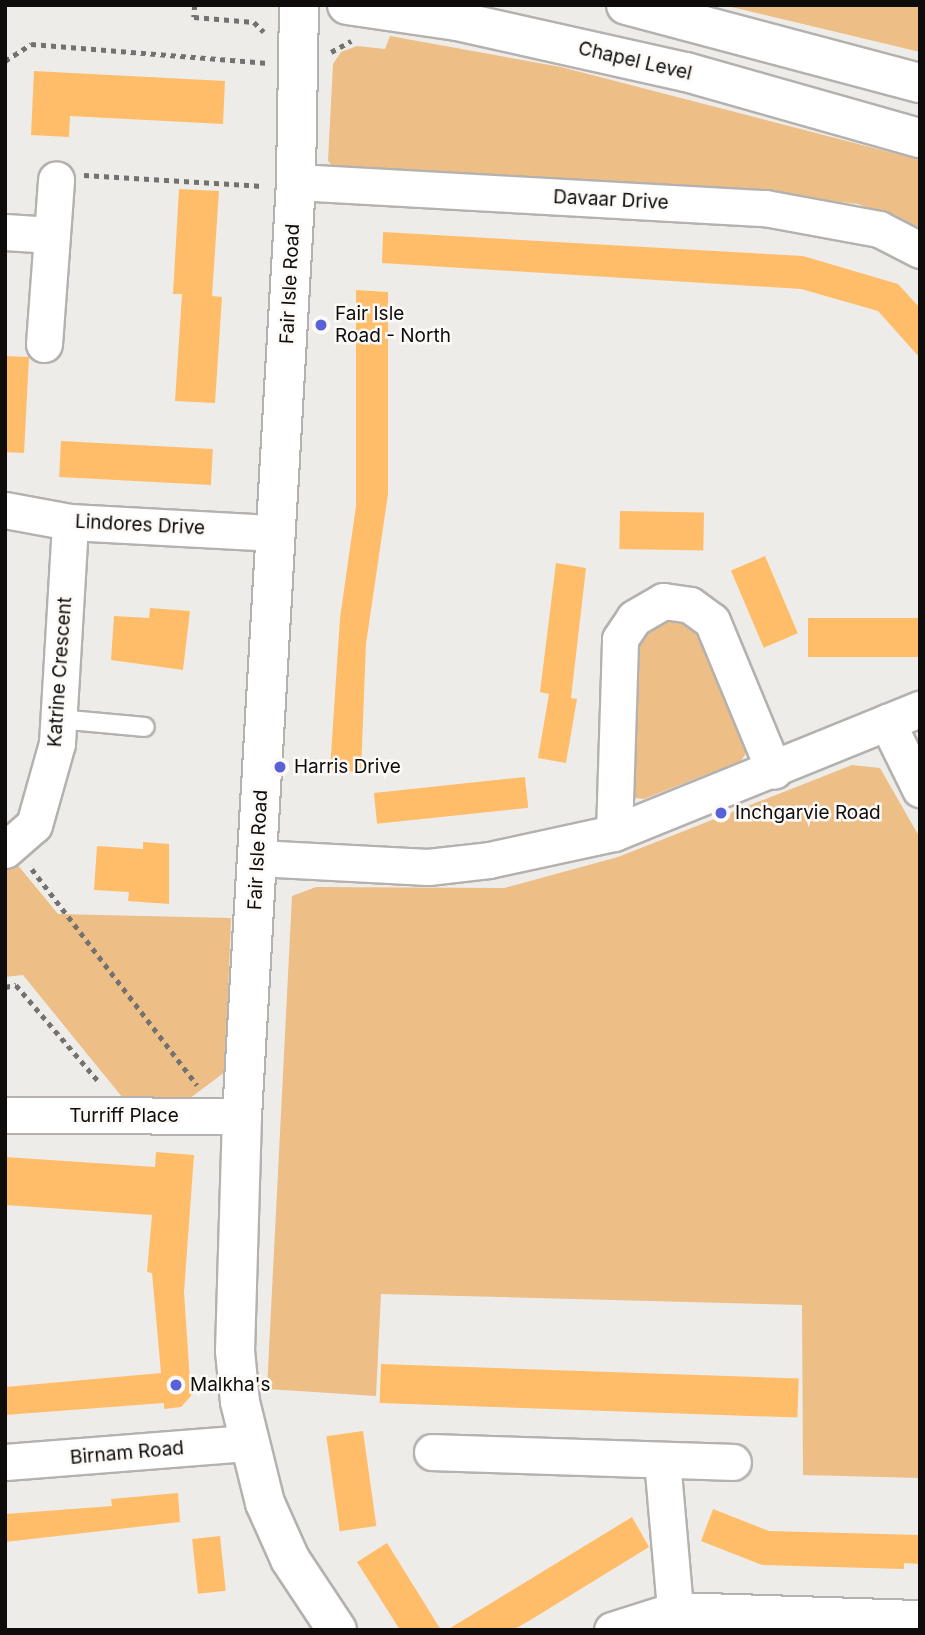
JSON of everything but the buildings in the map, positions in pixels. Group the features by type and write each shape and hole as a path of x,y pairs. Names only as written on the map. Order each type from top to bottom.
{"street":[{"name":"Fair Isle Road","path":"299,5 295,186 257,858 231,1115 235,1351 248,1443 265,1503 290,1559 337,1630"},
{"name":"Chapel Level","path":"346,5 457,21 686,72 920,138"},
{"path":"626,5 920,83"},
{"path":"44,344 55,179"},
{"name":"Davaar Drive","path":"295,186 765,208 879,229 920,250"},
{"path":"5,232 52,235"},
{"name":"Lindores Drive","path":"5,510 71,522 276,533"},
{"name":"Katrine Crescent","path":"9,847 34,825 57,744 71,522"},
{"path":"614,834 620,639 634,618 663,601 690,605 712,621 774,771"},
{"path":"257,858 428,867 489,860 614,834 774,771 920,709"},
{"path":"887,722 920,789"},
{"name":"Turriff Place","path":"5,1115 130,1118 231,1115"},
{"name":"Birnam Road","path":"5,1462 248,1443"},
{"path":"432,1452 733,1462"},
{"path":"662,1460 675,1610"},
{"path":"612,1630 675,1610 735,1621 920,1618"}],"lane":[{"path":"58,719 145,727"}],"path":[{"path":"5,63 31,44 274,64"},
{"path":"55,179 98,173 295,186"},
{"path":"9,847 231,1115"},
{"path":"5,987 16,985 130,1118"}],"shaded area":[{"path":"723,5 920,5 920,52"},
{"path":"390,36 561,67 920,160 920,227 858,204 795,197 335,168 328,161 333,64 341,52 357,46 385,49"},
{"path":"682,617 703,633 750,747 741,761 644,799 627,797 634,648 656,618"},
{"path":"852,765 880,768 920,838 920,1478 803,1475 802,1305 381,1294 376,1396 267,1389 292,896 316,887 504,888 618,857"},
{"path":"16,863 58,914 231,918 225,1072 174,1110 131,1108 23,975 5,977 5,868"}],"place":[{"name":"Fair Isle Road - North","path":"321,325"},
{"name":"Harris Drive","path":"280,767"},
{"name":"Inchgarvie Road","path":"721,813"},
{"name":"Malkha's","path":"176,1385"}]}
